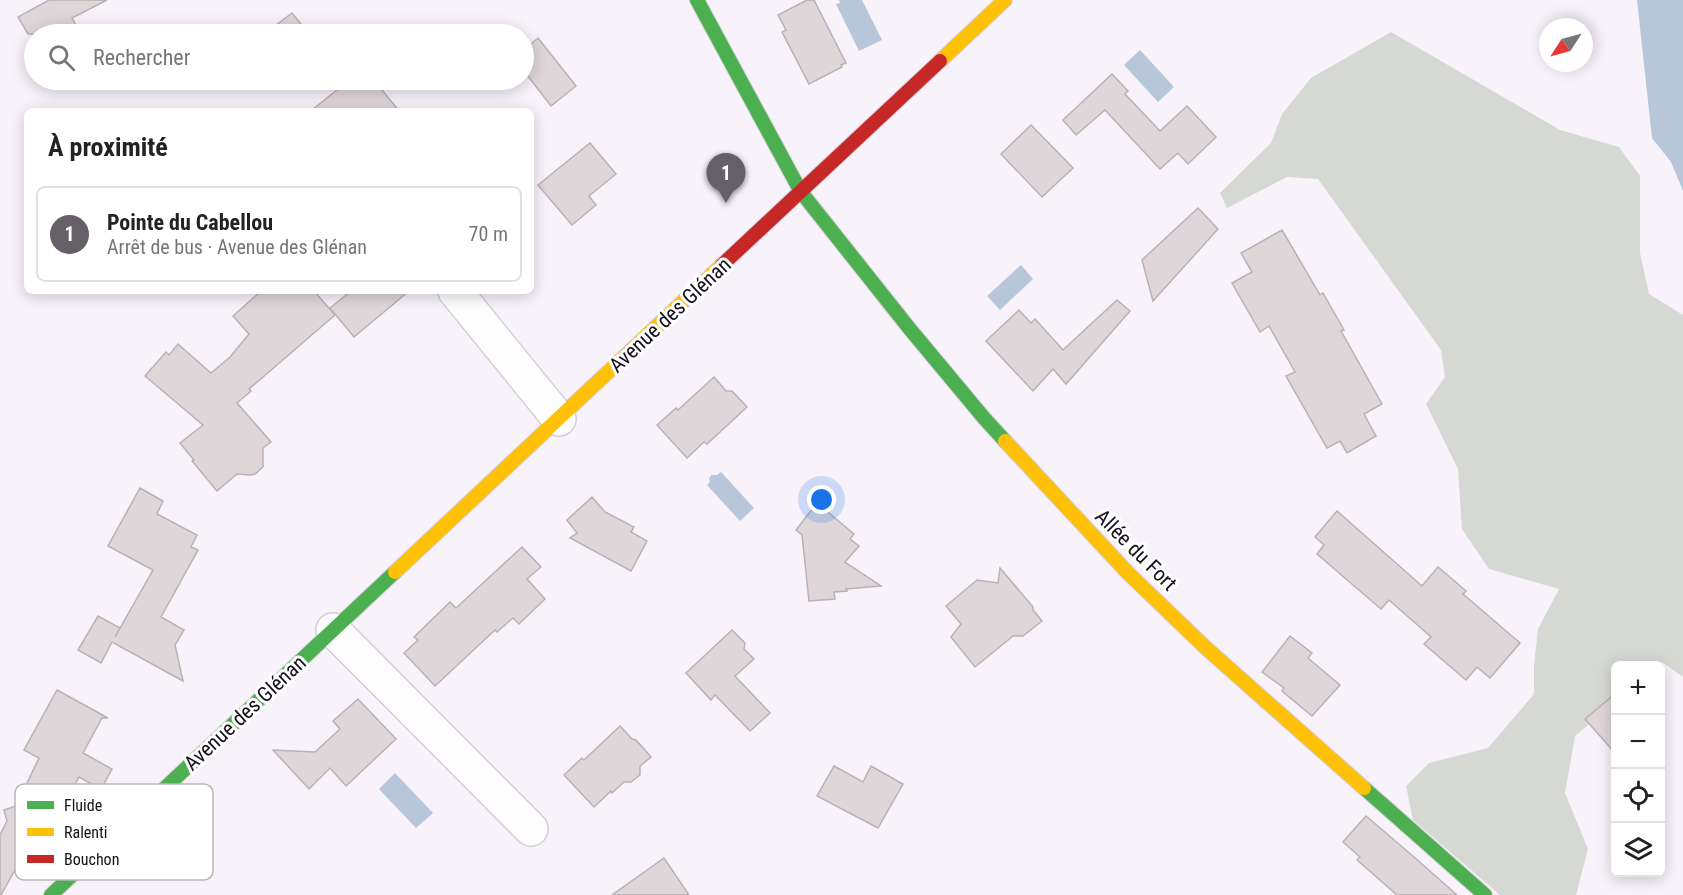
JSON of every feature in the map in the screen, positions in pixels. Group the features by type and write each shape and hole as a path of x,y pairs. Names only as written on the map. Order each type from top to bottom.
{"street":[{"name":"Allée du Fort","path":"698,0 801,192 984,418 1128,573 1214,655 1485,895"},
{"name":"Avenue des Glénan","path":"169,784 1005,0"},
{"path":"458,294 559,419"},
{"path":"333,630 531,829"},
{"name":"Avenue des Glénan","path":"51,895 67,880"}],"shaded area":[{"path":"1391,32 1560,130 1619,147 1640,176 1640,253 1649,294 1683,315 1683,677 1665,664 1665,661 1611,661 1611,705 1575,736 1565,793 1588,849 1576,895 1500,895 1413,820 1406,786 1429,763 1488,748 1534,694 1538,629 1559,589 1489,569 1462,529 1458,469 1426,404 1445,377 1441,350 1318,179 1287,177 1227,208 1220,193 1271,143 1282,114 1311,78"}],"water":[{"path":"839,0 862,0 882,40 859,51 836,4 840,3"},
{"path":"1637,0 1683,0 1683,191 1671,162 1652,138"},
{"path":"1140,50 1174,87 1158,102 1124,65"},
{"path":"1021,265 1033,279 1000,310 987,296"},
{"path":"721,472 754,508 740,521 707,485 711,475"},
{"path":"395,773 433,813 416,828 379,789"}],"building":[{"path":"49,0 107,0 72,18 75,24 24,24 24,27 18,17"},
{"path":"807,0 814,0 846,63 809,84 782,32 786,30 778,15"},
{"path":"292,13 301,24 278,24"},
{"path":"538,38 576,86 551,106 534,84 534,41"},
{"path":"1112,74 1128,91 1125,94 1160,131 1187,106 1216,137 1188,164 1178,153 1160,169 1105,110 1076,135 1063,120"},
{"path":"337,90 382,90 397,108 315,108"},
{"path":"1031,125 1073,168 1042,197 1001,154"},
{"path":"590,143 616,174 589,196 596,205 572,225 538,185"},
{"path":"1198,208 1218,229 1153,301 1142,260"},
{"path":"1282,230 1320,295 1323,293 1344,330 1341,331 1382,404 1364,414 1376,436 1347,453 1340,441 1327,448 1286,376 1295,372 1269,326 1260,332 1232,283 1252,272 1241,253"},
{"path":"258,294 317,294 335,315 249,389 251,391 237,403 271,442 263,448 263,467 255,474 237,474 217,491 180,443 203,425 145,376 166,352 169,355 178,344 211,373 230,357 249,334 233,316"},
{"path":"347,294 405,294 354,337 330,308"},
{"path":"1117,300 1130,311 1066,384 1053,369 1033,391 986,341 1019,310 1031,323 1035,319 1063,350"},
{"path":"714,377 726,391 732,391 747,407 707,444 704,442 687,458 657,425 676,408 678,410"},
{"path":"140,488 163,501 157,514 197,535 191,547 198,550 161,617 184,630 175,645 183,681 112,642 101,663 78,650 98,616 120,628 115,637 153,570 108,546"},
{"path":"592,497 605,512 634,527 631,532 647,541 631,571 570,538 577,533 567,520"},
{"path":"817,503 854,534 850,539 859,546 845,562 881,586 846,589 847,591 834,592 835,599 809,601 802,535 796,530"},
{"path":"1337,511 1422,586 1438,567 1466,591 1463,594 1520,643 1490,678 1477,667 1466,680 1424,644 1431,637 1389,600 1381,609 1317,554 1324,545 1315,537"},
{"path":"522,547 541,567 527,579 545,599 519,624 513,618 497,632 495,630 435,686 404,653 418,640 414,637 450,602 456,608"},
{"path":"1000,568 1042,621 1023,636 1013,636 975,667 951,637 961,624 946,606 977,580 998,583"},
{"path":"732,630 745,643 744,649 754,659 735,676 770,713 750,731 715,695 711,700 686,673"},
{"path":"1290,636 1312,653 1308,658 1340,685 1312,716 1282,691 1284,688 1262,672"},
{"path":"57,690 108,718 102,718 83,753 112,769 104,784 92,784 79,777 75,784 27,784 39,758 24,750"},
{"path":"1611,697 1611,748 1585,719"},
{"path":"358,699 396,739 346,786 330,768 309,789 273,750 315,752 340,729 333,721"},
{"path":"620,726 651,757 640,766 640,775 631,782 624,782 612,793 611,791 594,807 564,775 582,758 584,760"},
{"path":"834,766 863,782 871,766 903,784 878,828 817,796"},
{"path":"15,806 15,870 0,895 0,835 7,821 4,810"},
{"path":"1366,816 1457,895 1397,895 1357,860 1360,857 1343,842"},
{"path":"664,858 689,895 612,895"}],"traffic: fast":[{"path":"697,0 801,192 909,328 1005,441"},
{"path":"169,784 395,572"},
{"path":"1364,788 1485,895"},
{"path":"51,895 67,880"}],"traffic: slow":[{"path":"940,61 1005,0"},
{"path":"395,572 722,265"},
{"path":"1005,441 1128,573 1206,648 1364,788"}],"traffic: jam":[{"path":"722,265 940,61"}],"place":[{"name":"Pointe du Cabellou","path":"726,203"}]}
